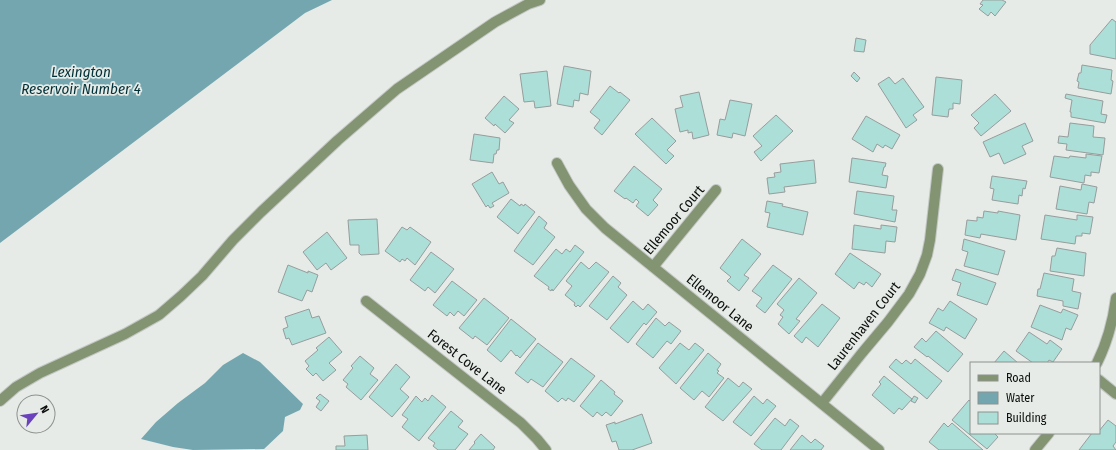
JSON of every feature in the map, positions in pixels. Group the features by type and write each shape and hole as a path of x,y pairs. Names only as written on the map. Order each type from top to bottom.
{"street":[{"path":"0,401 16,387 40,373 125,334 160,315 192,286 233,240 261,212 338,140 397,89 496,22 528,4 540,0"},
{"name":"Ellemoor Lane","path":"557,164 569,185 586,209 606,228 879,450"},
{"name":"Laurenhaven Court","path":"822,403 888,322 909,294 920,274 927,256 930,240 938,169"},
{"name":"Ellemoor Court","path":"653,267 716,190"},
{"path":"1097,362 1105,345 1116,298"},
{"name":"Forest Cove Lane","path":"366,301 521,422 546,450"},
{"path":"1100,381 1116,394"},
{"path":"1035,450 1047,434"}],"water":[{"name":"Lexington Reservoir Number 4","path":"0,0 332,0 305,13 0,243"},
{"path":"243,353 260,362 303,404 300,410 285,417 283,431 264,449 193,450 173,447 141,439 156,422 205,383 223,365"}],"building":[{"path":"983,0 1002,0 1006,2 995,16 991,12 988,16 979,9 983,5 980,4"},
{"path":"1112,19 1116,22 1116,59 1090,54 1090,45"},
{"path":"856,38 866,40 864,52 854,51"},
{"path":"1082,65 1112,70 1111,80 1113,81 1111,94 1078,88 1079,82 1077,81 1079,73 1081,73"},
{"path":"564,66 591,71 588,95 580,93 579,101 574,100 573,107 557,104"},
{"path":"547,71 551,106 535,108 534,101 524,102 520,74"},
{"path":"854,72 860,78 857,82 851,76"},
{"path":"889,77 895,84 903,78 924,107 913,115 917,120 906,128 878,84"},
{"path":"936,77 962,80 960,104 953,103 953,109 949,109 948,117 932,115"},
{"path":"610,86 630,100 602,135 594,128 600,120 590,112"},
{"path":"699,92 709,135 693,139 692,132 688,133 688,130 680,132 675,109 683,107 680,96"},
{"path":"995,94 1011,111 981,136 974,128 979,123 971,115"},
{"path":"1066,94 1103,101 1101,114 1107,115 1105,123 1071,117 1070,112 1072,100 1065,98"},
{"path":"504,96 519,109 509,120 514,123 505,133 485,118"},
{"path":"730,100 752,104 745,136 733,133 732,138 717,135 720,119 725,120"},
{"path":"776,115 793,131 761,161 754,152 762,146 753,136"},
{"path":"866,116 900,135 892,149 885,145 883,148 877,144 873,152 852,139"},
{"path":"652,118 676,141 667,150 674,156 666,164 635,134"},
{"path":"1025,123 1033,141 1022,146 1026,154 1004,164 999,153 990,157 983,142"},
{"path":"1070,123 1094,126 1093,137 1105,138 1103,155 1066,150 1067,144 1058,143 1059,136 1068,137"},
{"path":"474,134 500,138 499,150 497,150 496,154 494,154 493,163 470,160"},
{"path":"1086,154 1102,156 1099,173 1091,172 1091,176 1085,175 1084,183 1050,177 1054,156 1086,158"},
{"path":"852,158 886,163 882,175 888,176 886,188 849,182"},
{"path":"814,160 816,183 784,187 785,192 769,194 767,178 775,177 774,173 781,172 780,164"},
{"path":"634,166 662,189 653,200 658,205 648,216 636,206 639,202 636,199 633,203 614,191"},
{"path":"492,172 499,184 503,182 509,193 492,203 494,206 490,208 488,205 486,207 472,184"},
{"path":"992,176 1027,181 1025,189 1023,188 1022,196 1019,195 1018,204 992,200 994,189 990,188"},
{"path":"1082,184 1097,187 1094,203 1089,202 1087,214 1056,209 1060,186 1081,190"},
{"path":"857,191 894,196 892,210 897,210 895,222 854,214"},
{"path":"511,199 520,206 521,204 524,206 525,204 535,212 518,234 497,217"},
{"path":"767,201 783,204 782,206 808,212 803,235 767,227 770,213 765,212"},
{"path":"984,211 998,213 998,211 1020,215 1016,240 981,234 980,238 965,235 967,220 977,221 977,217 983,218"},
{"path":"1045,215 1077,220 1077,215 1093,217 1090,234 1082,233 1082,236 1076,236 1075,244 1041,239"},
{"path":"539,216 547,223 544,228 555,237 533,265 514,251"},
{"path":"377,219 379,254 361,255 359,253 359,245 350,245 348,220"},
{"path":"854,225 881,229 881,225 897,227 895,242 886,241 885,253 852,249"},
{"path":"402,227 407,230 410,227 431,242 415,265 407,258 405,261 402,259 400,262 385,251"},
{"path":"327,232 347,258 331,270 326,263 317,270 303,252"},
{"path":"742,239 761,254 744,275 749,278 739,291 727,281 731,277 720,268"},
{"path":"964,239 1005,251 998,275 964,266 968,252 962,250"},
{"path":"575,245 584,252 553,291 552,289 551,291 548,289 549,287 534,276 556,249 562,254 566,249 570,252"},
{"path":"1057,248 1086,253 1084,276 1050,271 1052,256 1055,256"},
{"path":"431,252 454,269 435,293 428,287 425,291 410,280"},
{"path":"850,253 881,274 872,287 866,282 864,285 859,282 854,289 835,274"},
{"path":"581,262 589,269 596,262 609,272 580,307 578,305 576,307 574,305 575,303 565,295 572,286 566,281"},
{"path":"288,265 308,273 308,271 318,275 312,292 307,290 302,301 278,292"},
{"path":"773,265 792,279 765,313 756,306 762,298 752,291"},
{"path":"956,269 996,283 987,305 957,295 961,283 952,280"},
{"path":"1044,273 1074,279 1072,291 1081,293 1078,309 1063,306 1063,301 1037,296"},
{"path":"613,276 621,283 618,287 627,295 607,320 589,306"},
{"path":"799,278 817,293 796,319 800,321 789,334 778,324 783,317 780,315 784,310 777,304"},
{"path":"452,281 477,300 464,316 458,311 454,316 450,312 447,316 433,305"},
{"path":"484,298 509,318 487,345 475,336 473,339 459,328"},
{"path":"633,301 643,310 648,304 657,312 646,325 644,323 628,343 610,328"},
{"path":"950,301 977,319 965,339 946,327 944,331 929,323 938,308 943,311"},
{"path":"822,304 840,318 818,347 806,337 802,343 794,336"},
{"path":"1040,305 1061,313 1063,309 1078,315 1071,330 1066,328 1062,340 1031,327"},
{"path":"309,309 312,318 319,316 326,333 292,345 289,338 286,339 283,329 288,327 285,317"},
{"path":"656,318 665,326 669,322 681,331 671,344 667,341 653,358 636,344"},
{"path":"511,319 536,339 520,358 511,350 501,362 487,350"},
{"path":"936,331 963,354 948,372 914,347 922,338 926,342"},
{"path":"1029,332 1047,344 1050,340 1062,349 1053,362 1049,360 1048,362 1032,362 1016,351"},
{"path":"329,337 342,352 329,363 336,370 323,381 316,373 313,376 306,369 309,366 305,361 318,350 316,348"},
{"path":"538,343 563,362 543,387 531,379 528,383 515,373"},
{"path":"680,343 689,350 695,343 704,350 676,384 659,368"},
{"path":"1004,351 1017,362 995,362"},
{"path":"708,353 721,364 717,370 719,371 717,373 724,378 709,397 702,391 694,400 680,388"},
{"path":"360,356 374,368 370,374 378,380 361,400 346,387 348,384 343,380 353,368 351,366"},
{"path":"571,358 595,376 574,402 568,398 566,401 562,398 558,402 545,391"},
{"path":"896,359 902,364 906,360 911,364 915,359 942,381 927,399 889,367"},
{"path":"396,364 410,377 400,389 409,397 392,417 369,397"},
{"path":"884,376 912,399 902,410 899,408 894,414 872,395 881,384 879,382"},
{"path":"728,378 739,387 743,382 752,389 723,421 705,407"},
{"path":"601,380 623,401 611,416 606,412 602,416 597,412 593,417 580,406"},
{"path":"320,394 329,401 321,411 316,407 320,401 316,398"},
{"path":"432,395 446,407 419,441 402,427 408,419 402,415 416,396 422,402 425,398 428,401"},
{"path":"754,396 763,404 767,399 776,406 751,436 733,422"},
{"path":"914,396 918,398 915,403 911,401"},
{"path":"969,400 970,434 995,434 998,437 987,449 952,420"},
{"path":"451,411 463,421 458,427 468,434 455,450 438,450 433,446 435,443 428,438"},
{"path":"642,414 652,443 632,450 619,450 616,441 612,442 606,425 615,422 615,424"},
{"path":"775,418 785,426 790,419 799,426 781,450 762,450 754,444"},
{"path":"1108,420 1116,426 1116,442 1113,446 1116,450 1079,450 1091,434 1100,434 1100,430"},
{"path":"944,423 948,427 952,423 983,450 939,450 929,442"},
{"path":"481,434 495,447 493,450 469,450 475,443 474,442"},
{"path":"367,435 368,450 336,450 336,446 345,446 344,436"},
{"path":"802,435 811,443 815,439 824,446 821,450 790,450"}]}
